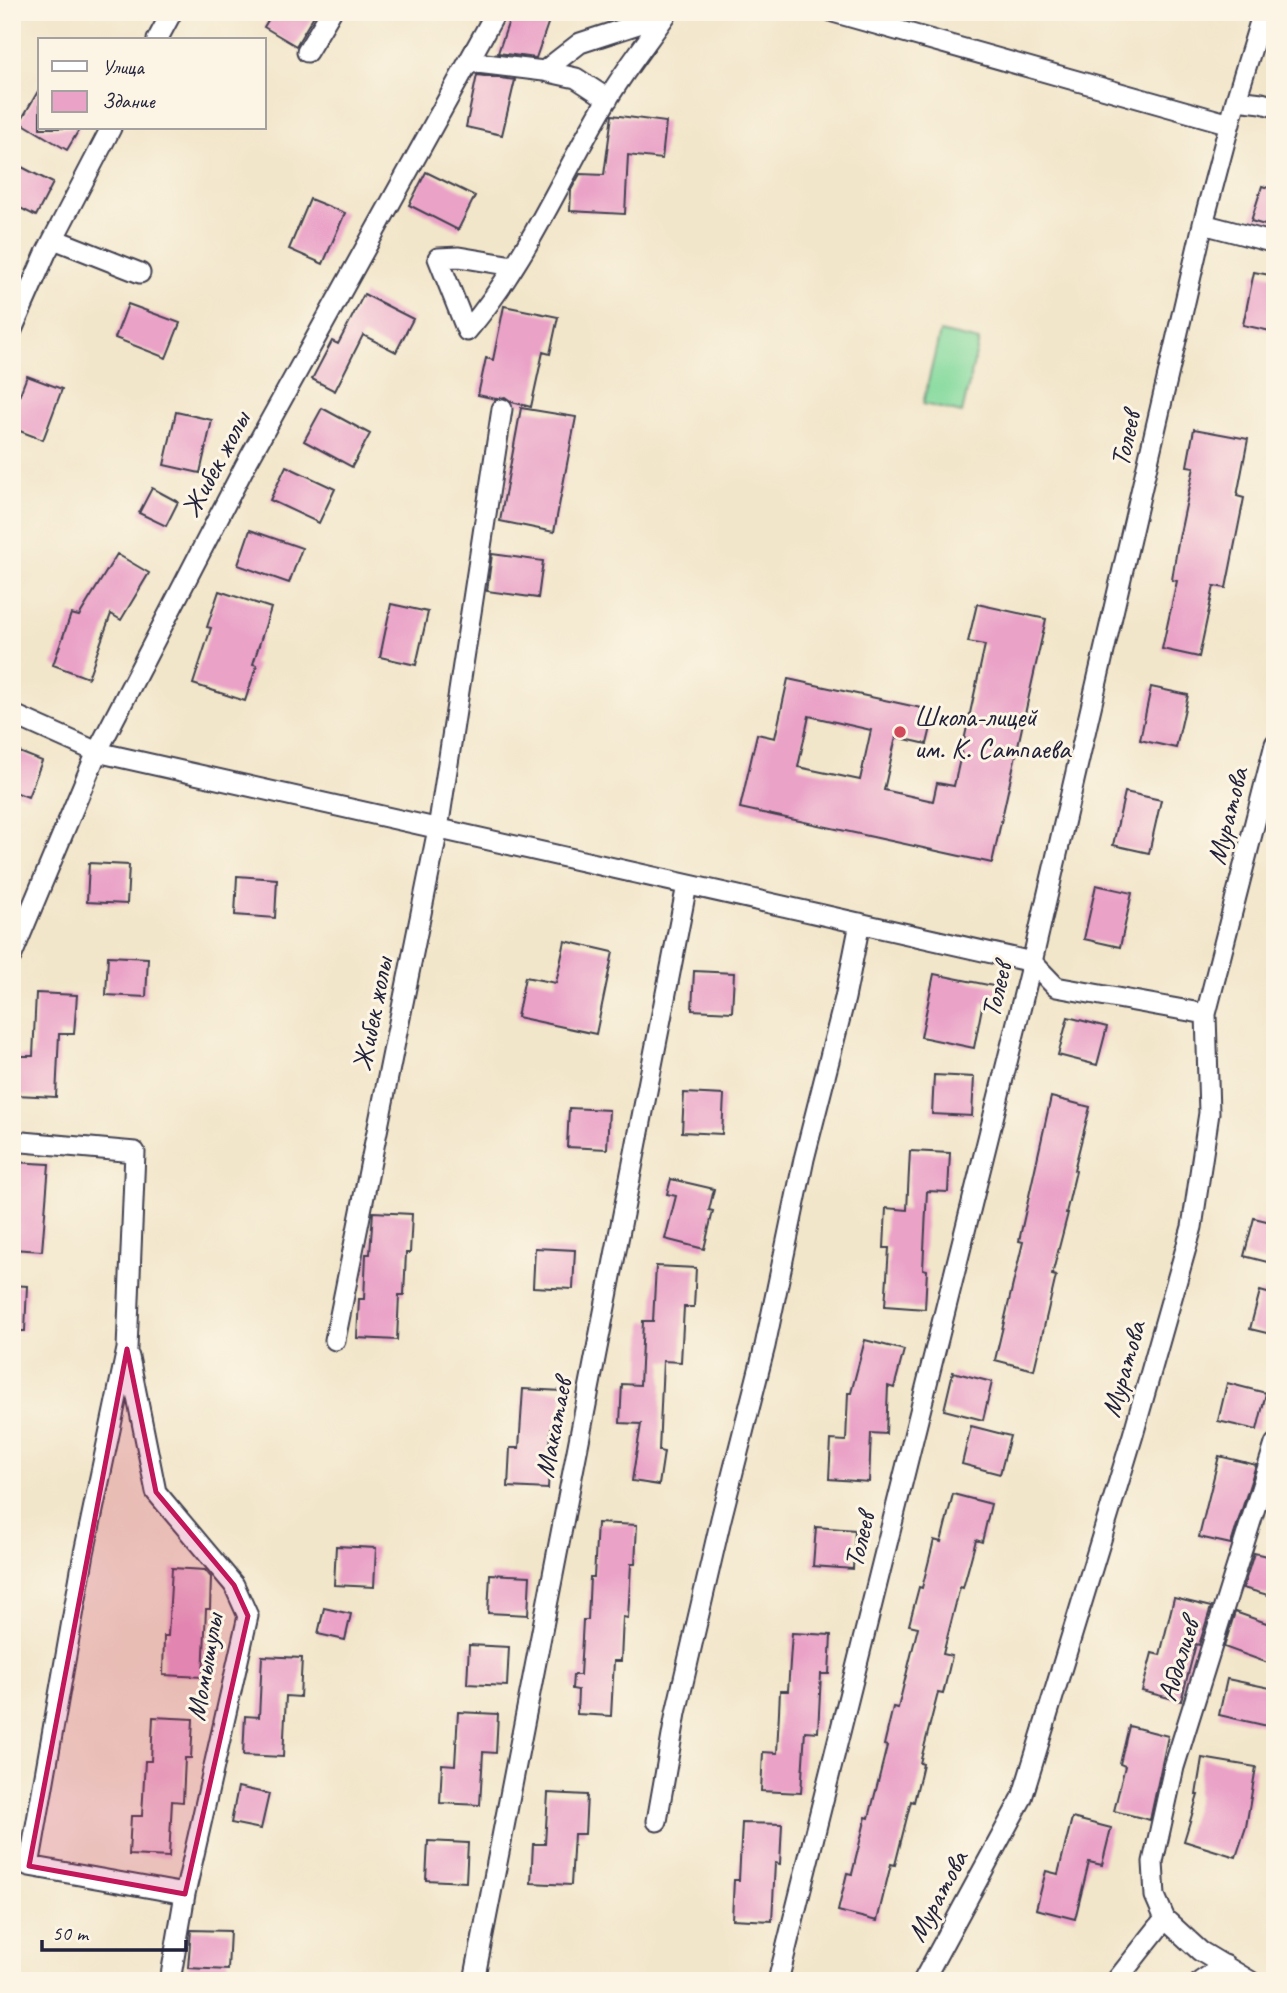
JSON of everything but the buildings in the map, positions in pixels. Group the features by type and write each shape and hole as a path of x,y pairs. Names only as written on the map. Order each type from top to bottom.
{"street":[{"path":"158,38 172,12"},
{"path":"307,52 331,12"},
{"name":"Жибек жолы","path":"12,955 97,752 245,466 496,12"},
{"path":"833,12 1230,124"},
{"name":"Толеев","path":"778,1981 1032,962 1203,225 1236,100 1263,12"},
{"path":"544,71 580,43 667,13"},
{"path":"513,266 608,99 667,13"},
{"path":"469,62 544,71 576,78 608,99"},
{"path":"1236,100 1275,107"},
{"path":"12,330 54,239 110,130"},
{"path":"1203,225 1275,243"},
{"path":"54,239 140,273"},
{"name":"Жибек жолы","path":"335,1340 438,829 502,409"},
{"path":"12,714 97,752 1032,962 1056,987 1206,1014"},
{"name":"Муратова","path":"923,1981 1022,1798 1133,1435 1192,1227 1209,1113 1206,1014 1275,744"},
{"name":"Макатаев","path":"474,1981 687,885"},
{"path":"657,1821 679,1701 765,1346 804,1159 845,998 860,923"},
{"path":"12,1141 135,1152 127,1349 84,1553 29,1866 185,1894"},
{"name":"Момышулы","path":"127,1349 156,1492 234,1585 248,1616 185,1894 170,1981"},
{"name":"Абдалиев","path":"1165,1919 1156,1896 1153,1862 1174,1767 1275,1444"},
{"path":"1116,1981 1165,1919 1200,1951 1250,1981"},
{"path":"1201,1981 1224,1965"}],"highlighted area":[{"path":"127,1349 156,1492 234,1585 248,1616 185,1894 29,1866"}],"green space":[{"path":"940,332 979,341 962,413 923,404"}],"place":[{"name":"Школа-лицей им. К. Сатпаева","path":"900,732"}]}
